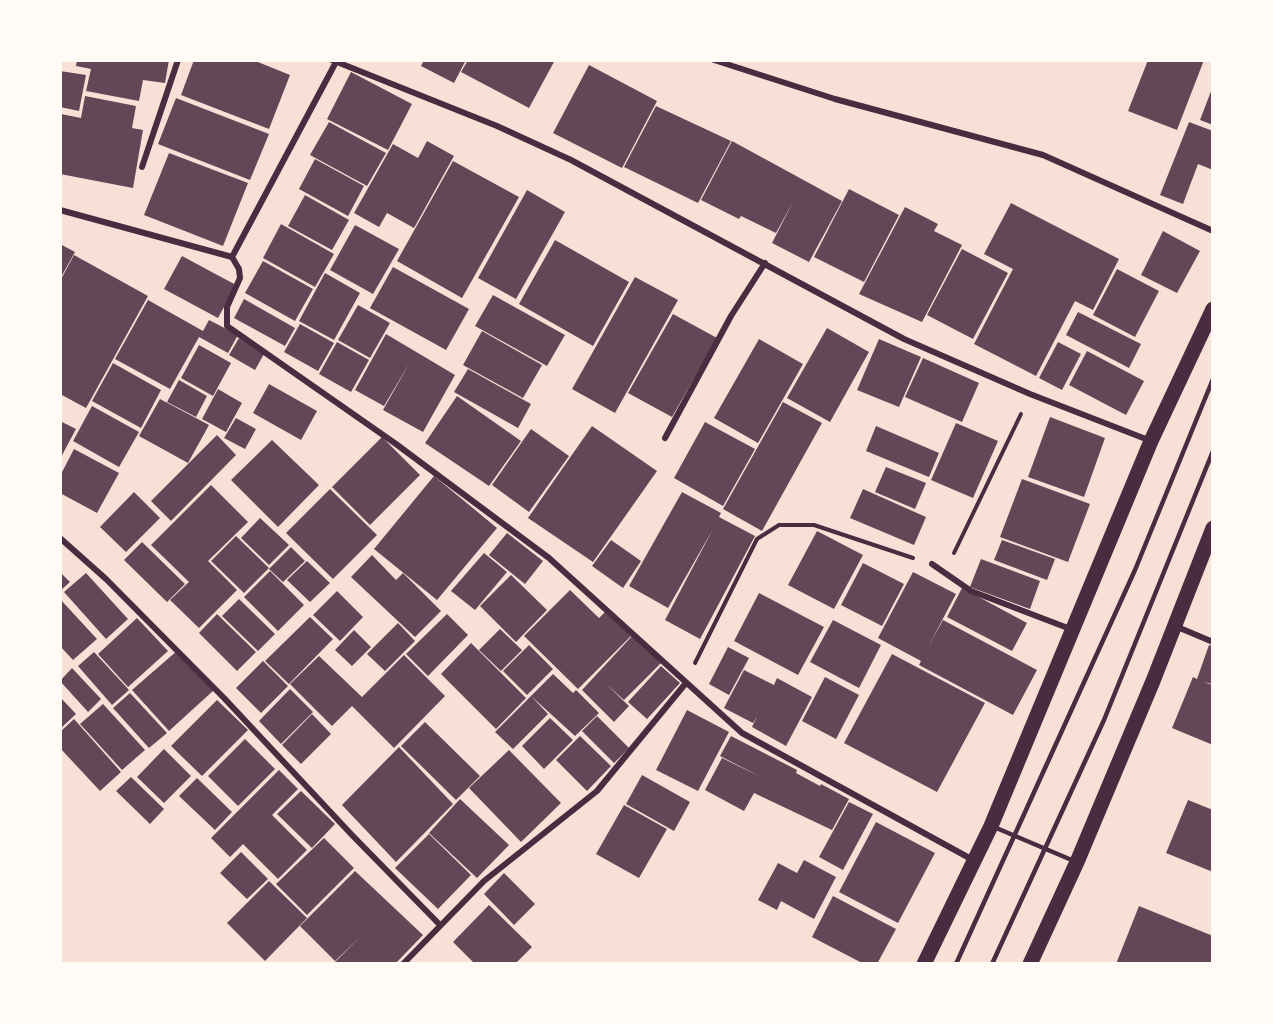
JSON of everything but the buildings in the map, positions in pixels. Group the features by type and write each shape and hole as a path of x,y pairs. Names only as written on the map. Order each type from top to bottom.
{"main road":[{"path":"924,964 991,825 1152,441 1213,309"},
{"path":"1030,964 1077,862 1213,528"}],"street":[{"path":"142,167 178,60"},
{"path":"714,60 835,99 1043,155 1213,231"},
{"path":"232,257 334,61 497,126 571,160 903,339 1030,394 1152,441"},
{"path":"60,210 232,257 239,269 240,278 227,307 227,326 396,444 549,558 742,732 974,861"},
{"path":"664,438 731,316 765,263"},
{"path":"60,538 106,579 176,649 351,834 440,924"},
{"path":"932,564 971,591 1074,630"},
{"path":"1174,626 1213,642"},
{"path":"403,964 484,881 597,791 686,683"}],"lane":[{"path":"956,964 1135,570 1213,379"},
{"path":"992,964 1104,720 1213,451"},
{"path":"991,825 1077,862"}],"path":[{"path":"686,683 757,539 779,525 814,525 932,564 943,564 955,552 1030,394"}]}
